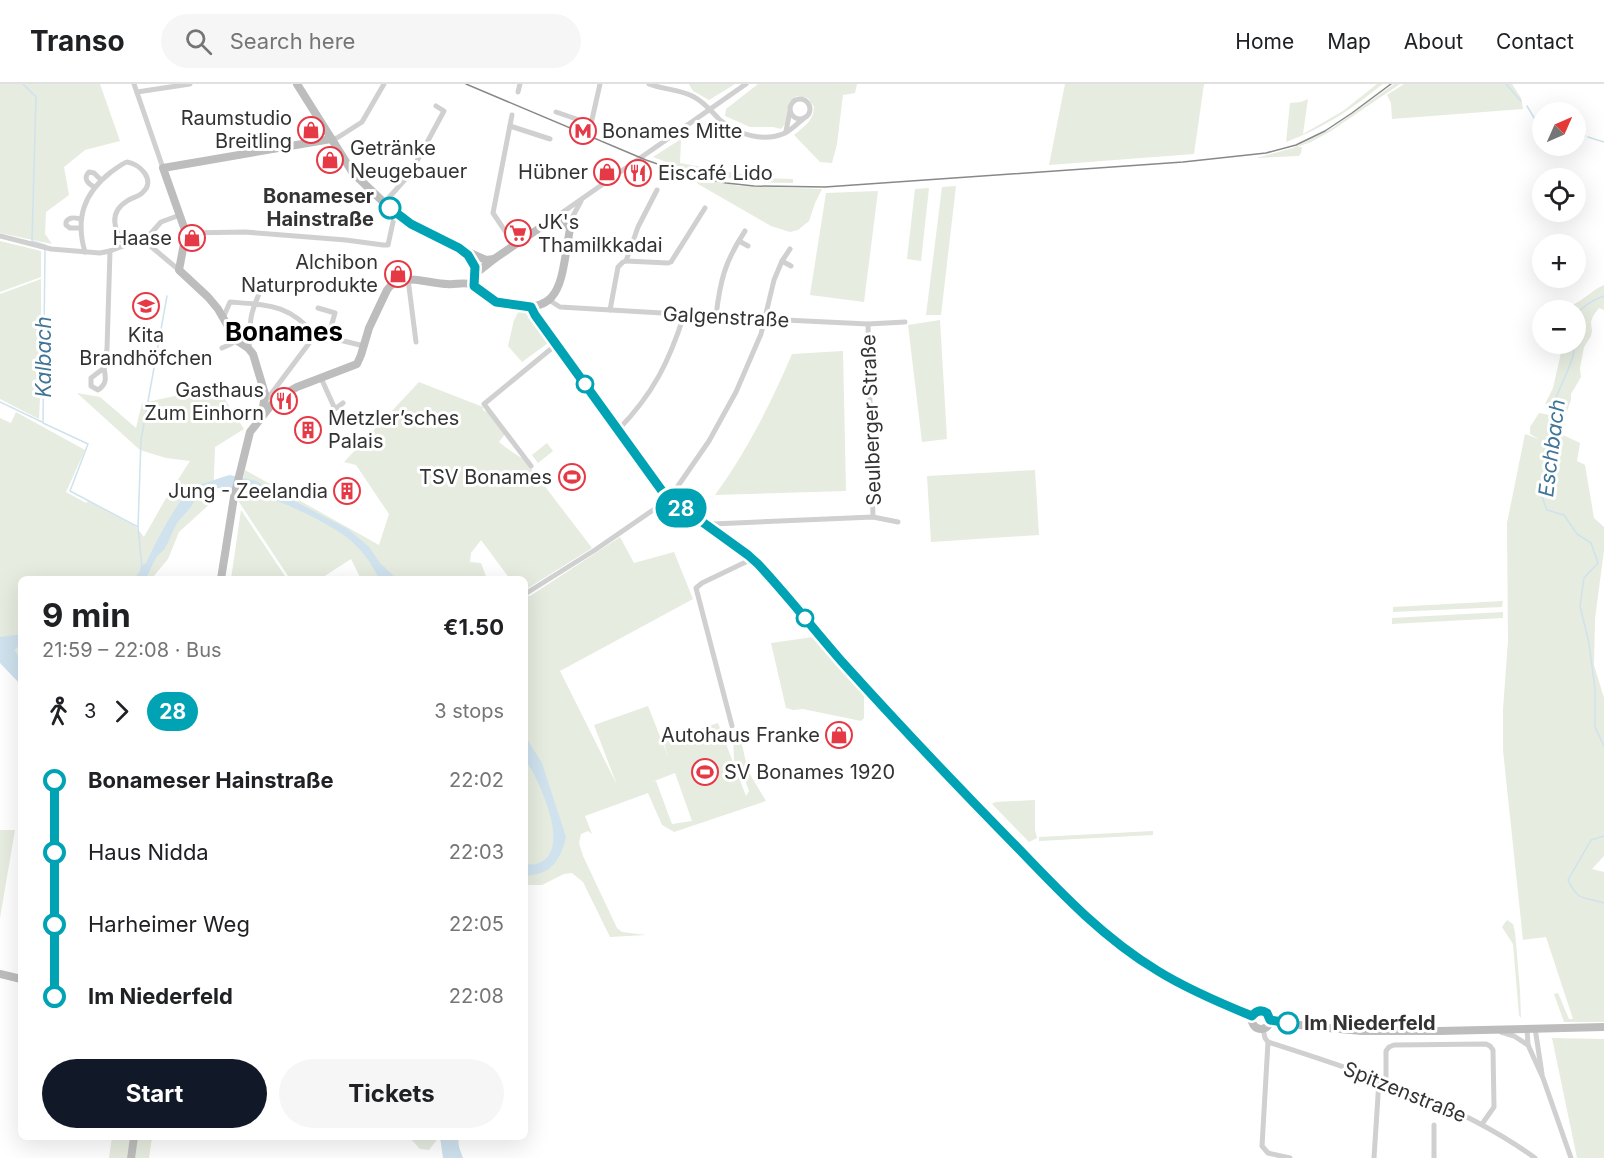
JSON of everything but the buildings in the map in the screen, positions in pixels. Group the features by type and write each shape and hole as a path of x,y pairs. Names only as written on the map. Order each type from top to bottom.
{"street":[{"path":"134,84 186,233 179,270"},
{"path":"137,93 190,84"},
{"path":"297,84 353,173 395,213 411,224 459,248 486,260 494,259"},
{"path":"163,168 337,138 362,122 383,84"},
{"path":"519,92 520,84"},
{"path":"556,112 591,124 600,84"},
{"path":"649,84 682,91 699,100 725,124 744,134 766,137 785,132 809,114 808,103 801,100 795,101 790,107 785,132"},
{"path":"682,84 682,91"},
{"path":"475,274 514,243 553,219 746,84"},
{"path":"384,203 410,174 444,111 436,106"},
{"path":"790,111 794,117 804,118"},
{"path":"507,234 493,213 512,115"},
{"path":"510,126 550,139"},
{"path":"85,252 81,219 85,204 101,180 120,165 128,162 140,167 146,176 147,184 144,192 123,204 118,211 116,231 125,245"},
{"path":"94,188 87,182 87,174 94,173 101,180"},
{"path":"626,261 638,227 657,190"},
{"path":"272,400 297,387 357,364 369,328 387,290 393,283 408,279 465,284 474,286 496,302 531,307 543,304 555,294 573,216 584,197"},
{"path":"640,201 648,206"},
{"path":"610,310 618,267 626,261 671,262 705,208"},
{"path":"186,233 245,231 388,245 395,213"},
{"path":"144,241 160,222 180,215"},
{"path":"701,215 708,220"},
{"path":"81,219 72,217 66,222 70,228 81,228"},
{"path":"553,219 564,220 570,230"},
{"path":"716,316 722,277 729,258 745,231"},
{"path":"0,236 44,248 100,253 139,239 144,241 208,297 236,340 253,354 264,387 272,400"},
{"path":"739,241 748,246"},
{"path":"459,248 468,255 473,263 474,286"},
{"path":"528,592 596,550 669,499 699,456 723,415 754,351 761,334 771,289 782,261 790,249"},
{"path":"104,369 107,349 110,251"},
{"path":"782,261 790,266"},
{"path":"408,279 416,342"},
{"path":"248,348 251,343 250,325 254,304 263,285"},
{"name":"Galgenstraße","path":"549,300 560,307 684,315 868,324 905,322"},
{"path":"223,318 230,302 282,309 299,319 316,336"},
{"path":"531,307 669,499 752,559 917,744 1087,917 1158,971 1200,994 1252,1016"},
{"path":"318,308 335,313 328,337"},
{"path":"618,430 650,393 671,352 684,315"},
{"name":"Seulberger Straße","path":"868,324 873,440 873,517"},
{"path":"221,576 234,497 250,432 313,338 319,335 364,346"},
{"path":"222,348 236,340"},
{"path":"531,466 484,404 556,344"},
{"path":"321,378 335,409 343,403"},
{"path":"708,526 873,517 898,522"},
{"path":"732,726 696,588 752,559"},
{"path":"0,974 18,978"},
{"path":"1257,1011 1264,1011 1269,1015 1270,1020 1268,1027 1263,1029 1257,1029 1252,1025 1252,1016 1257,1011"},
{"path":"1270,1020 1362,1031 1604,1027"},
{"path":"1528,1045 1531,1028"},
{"path":"1531,1028 1543,1078"},
{"path":"1263,1029 1268,1042 1262,1146 1268,1153 1290,1158"},
{"path":"1493,1029 1514,1036 1528,1045 1543,1078 1571,1158"},
{"name":"Spitzenstraße","path":"1268,1042 1379,1080 1482,1124 1532,1157"},
{"path":"1386,1083 1386,1051 1394,1045 1486,1044 1493,1050 1494,1107 1482,1124"},
{"path":"1374,1158 1379,1080"},
{"path":"1434,1125 1434,1158"},
{"path":"131,1158 134,1140"}],"shaded area":[{"path":"0,84 100,84 120,141 85,150 64,167 69,195 46,212 45,234 52,244 0,233"},
{"path":"689,84 735,84 709,100 693,91"},
{"path":"758,84 857,84 855,93 843,95 837,144 832,163 820,162 794,135 808,123 812,116 814,107 808,98 797,96 789,102 785,124 781,129 750,127 725,116 726,109"},
{"path":"1065,84 1204,84 1194,154 1049,165"},
{"path":"1377,84 1383,84 1337,117 1313,131 1286,142 1290,103 1308,99 1303,134 1343,111"},
{"path":"1394,84 1400,84 1331,131 1297,147 1302,147 1299,156 1256,158 1293,148 1331,129"},
{"path":"1404,84 1512,84 1521,98 1523,109 1392,119 1391,103 1387,95"},
{"path":"681,139 680,163 762,178 793,179 793,183 757,182 705,174 653,157"},
{"path":"695,178 739,186 822,189 809,221 798,230 790,232 771,226 698,184"},
{"path":"956,186 941,315 926,315 942,187"},
{"path":"929,188 921,261 907,259 915,189"},
{"path":"878,191 864,302 810,295 826,193"},
{"path":"0,241 41,251 41,277 0,292"},
{"path":"41,279 39,419 0,399 0,294"},
{"path":"1604,285 1604,310 1599,308 1593,316 1591,336 1586,344 1586,300 1580,300"},
{"path":"519,311 528,314 548,343 522,362 508,346 514,320"},
{"path":"940,320 947,439 922,442 908,325"},
{"path":"843,351 846,491 715,495 758,426 792,354"},
{"path":"1561,354 1583,354 1581,377 1571,394 1561,427 1556,412 1545,404 1553,388"},
{"path":"419,382 483,407 483,410 489,413 505,434 499,442 524,459 592,548 528,588 528,576 508,576 481,540 471,553 470,562 481,563 486,576 360,576 351,559 325,576 288,576 239,502 245,470 379,545 389,514 356,465 344,462"},
{"path":"217,387 244,429 215,447 213,501 179,532 168,559 154,576 18,576 18,655 0,637 0,418 11,423 16,412 85,450 66,492 136,527 144,537 190,461 166,458 140,450 77,393 100,397 136,428 142,403"},
{"path":"1539,413 1556,416 1557,432 1580,443 1577,461 1585,465 1594,518 1604,527 1604,550 1595,619 1594,665 1604,698 1604,856 1592,869 1604,872 1604,1022 1564,1022 1554,994 1558,993 1569,1019 1573,1019 1546,937 1523,940 1503,750 1503,709 1508,641 1507,523 1525,434 1539,439 1530,434 1530,427"},
{"path":"547,443 553,451 538,463 532,455"},
{"path":"1035,470 1039,535 931,542 927,476"},
{"path":"241,510 285,576 231,576"},
{"path":"620,537 634,563 674,552 693,599 560,671 617,785 594,725 648,706 669,759 663,741 718,723 746,796 749,791 739,762 734,761 733,734 740,736 748,771 766,801 674,832 662,825 648,793 585,816 592,834 588,831 581,834 579,843 617,928 622,932 646,935 610,937 583,882 572,873 564,874 542,885 528,885 528,596","holes":["675,773 692,821 672,824 656,781 652,782"]},
{"path":"1503,601 1502,607 1393,612 1393,607"},
{"path":"1503,612 1503,618 1392,624 1392,618"},
{"path":"813,637 864,692 864,718 861,721 803,709 786,708 771,643"},
{"path":"1035,800 1037,838 1029,842 992,804 995,802"},
{"path":"0,830 15,830 0,918"},
{"path":"1153,831 1153,835 1039,841 1039,837"},
{"path":"1507,920 1513,924 1515,932 1521,1018 1513,944 1502,927"},
{"path":"1552,1038 1604,1039 1604,1158 1577,1158"},
{"path":"112,1140 130,1140 127,1158 109,1158"},
{"path":"137,1140 152,1140 149,1158 134,1158"},
{"path":"412,1140 437,1140 429,1150 420,1149"}],"water":[{"path":"230,475 256,481 348,529 369,547 380,563 394,576 377,576 369,561 345,536 297,509 254,493 217,488 203,492 196,498 177,523 167,545 156,558 147,576 136,576 192,485"},
{"path":"18,635 18,647 14,650 18,655 18,682 0,663 0,637"},
{"path":"528,741 542,763 566,837 559,856 552,866 538,874 528,876 528,864 538,864 548,856 553,846 551,820 528,764"},
{"path":"440,1140 458,1140 463,1158 443,1158"}],"waterway":[{"name":"Kalbach","path":"23,84 36,97 32,241 45,245"},
{"path":"1506,84 1521,101"},
{"path":"1527,106 1532,114"},
{"path":"1588,137 1604,142"},
{"name":"Kalbach","path":"45,250 43,423 88,444 70,491 138,527 142,567"},
{"path":"138,527 141,440 167,296"},
{"name":"Eschbach","path":"1586,305 1604,296"},
{"name":"Eschbach","path":"1573,354 1552,411 1555,454 1542,497 1547,510 1564,515 1577,534 1591,543 1598,563 1584,578 1580,606 1589,643 1595,689 1595,727 1604,746"},
{"path":"0,402 42,422"},
{"name":"Eschbach","path":"1604,836 1591,840 1568,880 1579,896 1604,903"}],"tunnel":[{"path":"507,234 512,241"}],"tram line":[{"path":"466,84 646,160 692,176 754,186 825,187 1183,162 1266,153 1296,145 1325,131 1391,84"}],"bus line":[{"name":"28","path":"390,208 411,224 459,248 468,255 475,267 474,286 492,300 531,307 665,495 758,564 912,738 1017,848 1087,917 1133,954 1200,994 1252,1016 1261,1010 1269,1015 1270,1020 1288,1023"}],"place":[{"name":"Raumstudio Breitling","path":"311,130"},
{"name":"Bonames Mitte","path":"583,131"},
{"name":"Getränke Neugebauer","path":"330,160"},
{"name":"Hübner","path":"607,172"},
{"name":"Eiscafé Lido","path":"638,173"},
{"name":"Bonameser Hainstraße","path":"390,208"},
{"name":"JK's Thamilkkadai","path":"518,233"},
{"name":"Haase","path":"192,238"},
{"name":"Alchibon Naturprodukte","path":"398,274"},
{"name":"Kita Brandhöfchen","path":"146,306"},
{"name":"Gasthaus Zum Einhorn","path":"284,401"},
{"name":"Metzler’sches Palais","path":"308,430"},
{"name":"TSV Bonames","path":"572,477"},
{"name":"Jung - Zeelandia","path":"347,491"},
{"name":"Autohaus Franke","path":"839,735"},
{"name":"SV Bonames 1920","path":"705,772"},
{"name":"Im Niederfeld","path":"1288,1023"}],"district":[{"name":"Bonames","path":"284,332"}]}
